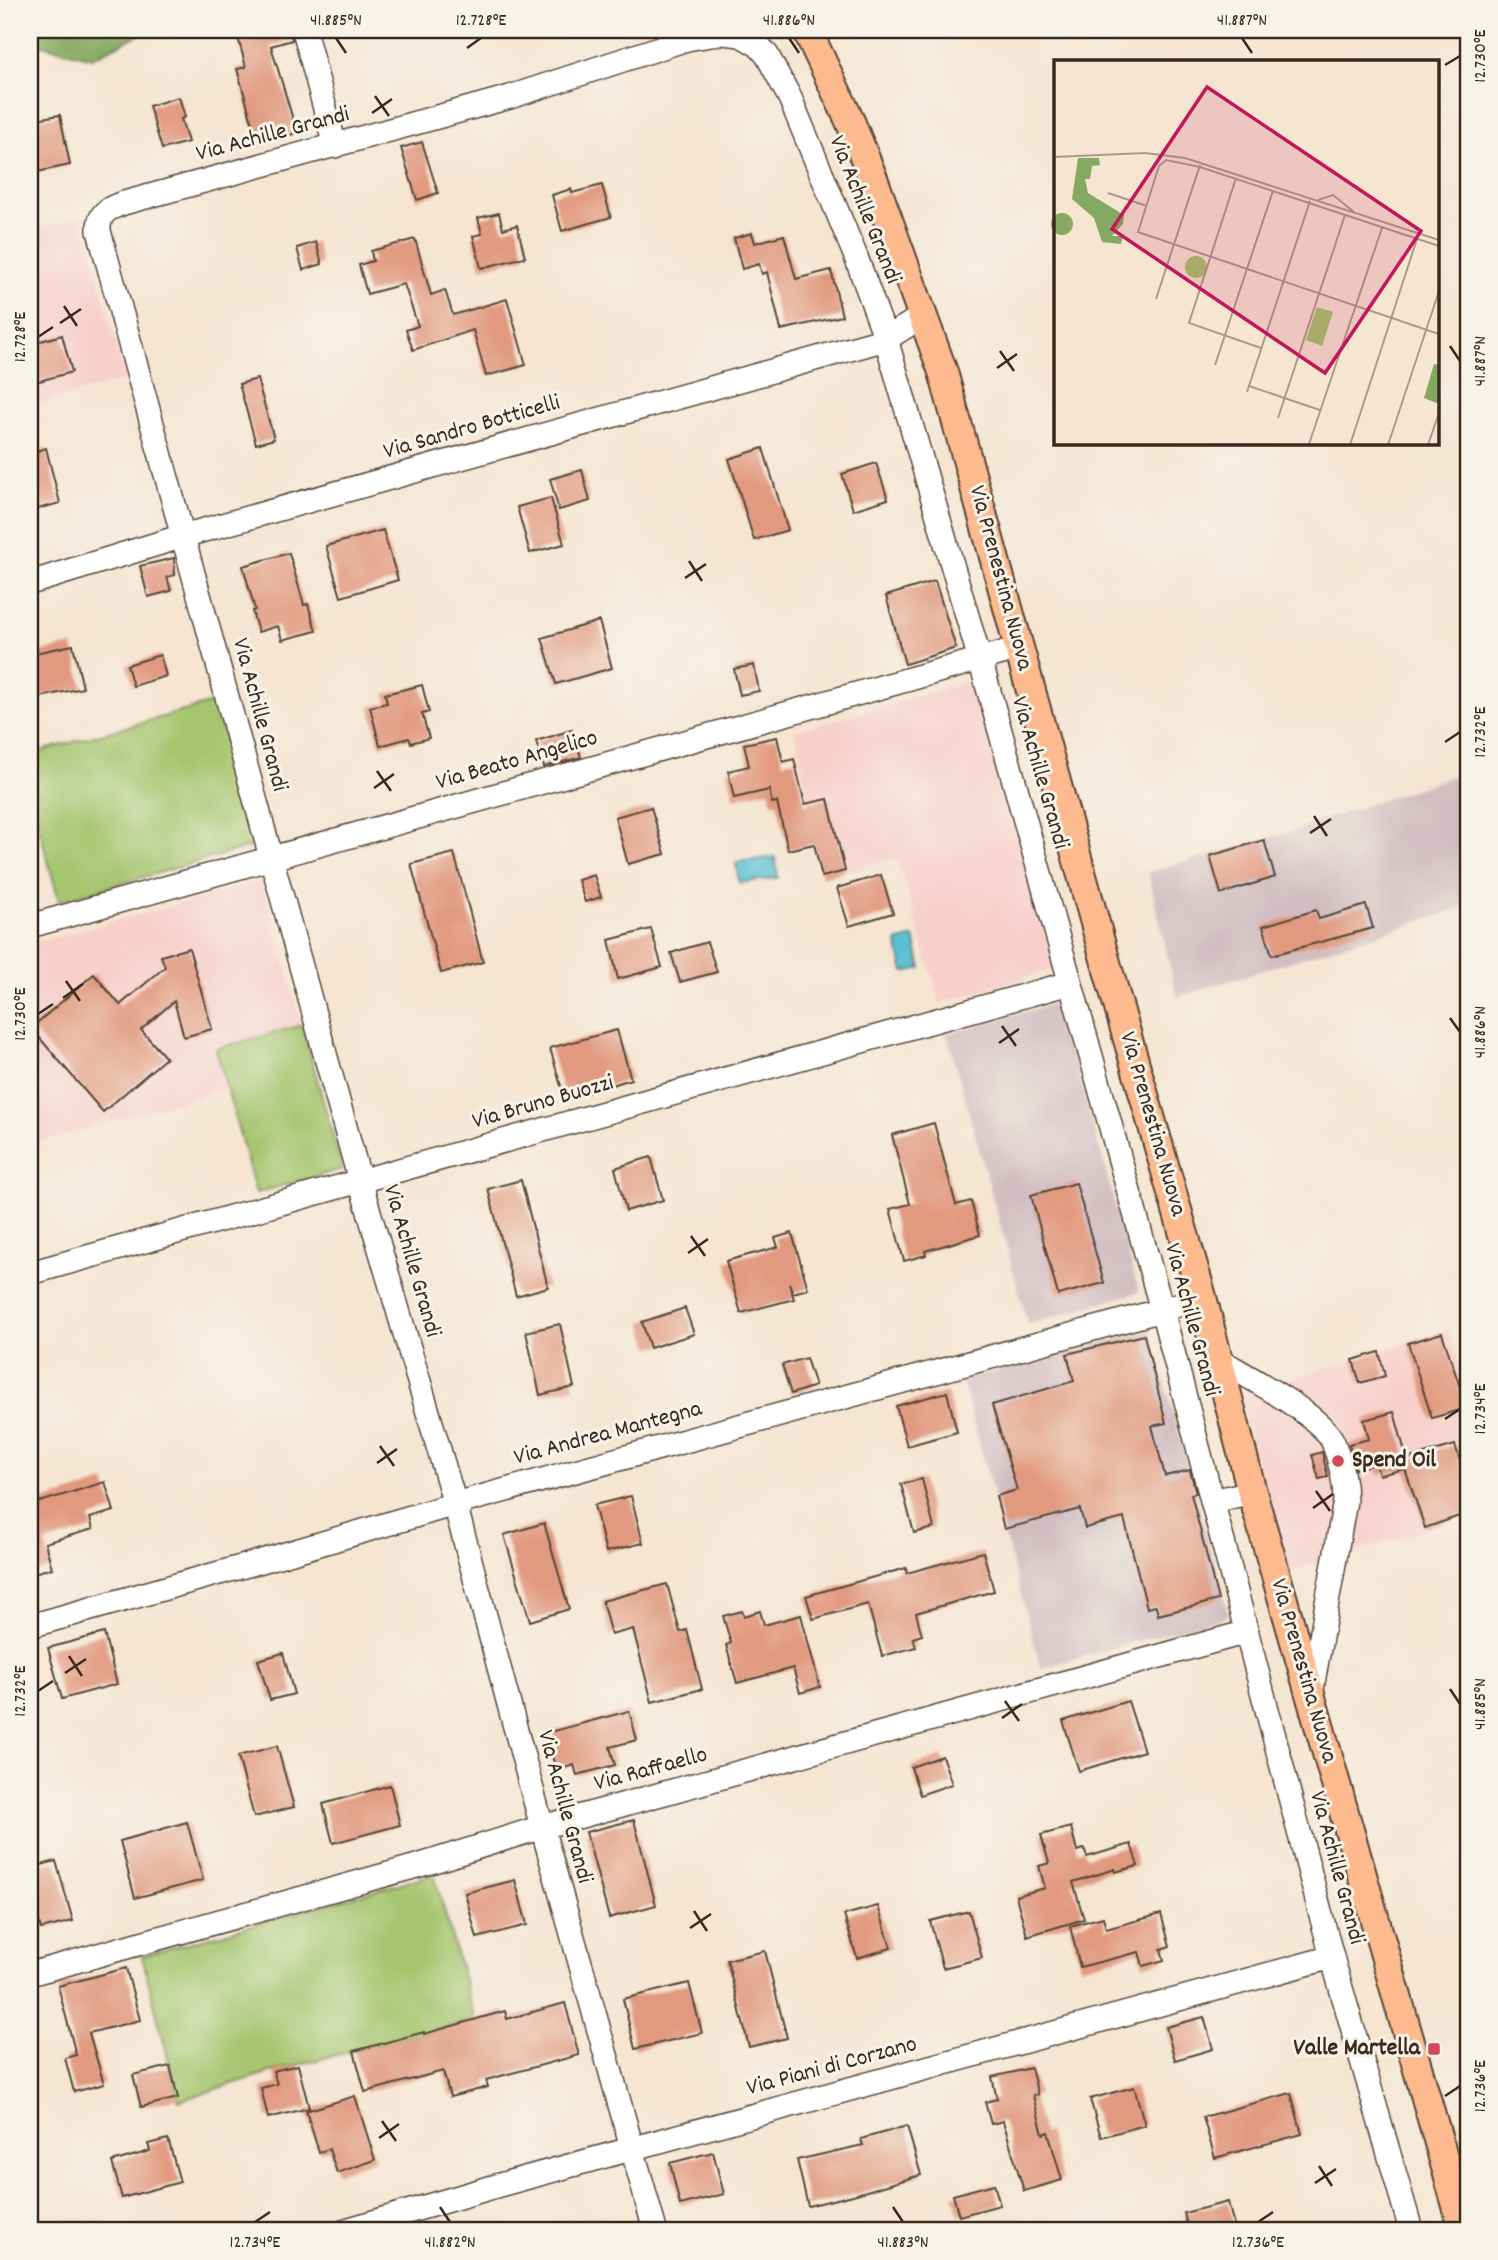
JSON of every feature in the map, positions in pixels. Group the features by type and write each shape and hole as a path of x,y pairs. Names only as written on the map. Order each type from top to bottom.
{"main road":[{"name":"Via Prenestina Nuova","path":"807,30 858,142 924,315 948,391 1202,1297 1252,1492 1464,2230"}],"street":[{"path":"304,30 335,146"},
{"name":"Via Achille Grandi","path":"655,2230 542,1828 455,1504 360,1181 99,231 100,216 114,206 510,97 667,44 723,33 741,35 763,49 783,83 856,257 887,339 1162,1310 1332,1957 1411,2230"},
{"name":"Via Sandro Botticelli","path":"30,583 183,536 887,339 924,315"},
{"name":"Via Beato Angelico","path":"30,926 1020,648"},
{"name":"Via Bruno Buozzi","path":"30,1273 1070,983"},
{"name":"Via Andrea Mantegna","path":"30,1626 455,1504 1202,1297"},
{"path":"1218,1359 1309,1416 1332,1441 1345,1486 1345,1501 1311,1697"},
{"path":"1213,1501 1252,1492"},
{"name":"Via Raffaello","path":"30,1974 1247,1632"},
{"name":"Via Piani di Corzano","path":"346,2230 1332,1957"}],"shaded area":[{"path":"82,217 126,380 30,406 30,230"},
{"path":"975,680 1054,969 940,1003 897,858 845,871 828,799 809,803 795,731"},
{"path":"1468,771 1468,906 1177,997 1148,872 1264,840"},
{"path":"262,881 302,1025 217,1049 227,1088 40,1142 30,1107 30,944"},
{"path":"1059,1002 1139,1292 1028,1324 947,1034"},
{"path":"1150,1329 1229,1616 1041,1668 962,1380"},
{"path":"1449,1330 1468,1395 1468,1516 1288,1572 1238,1395"}],"green space":[{"path":"30,30 148,30 92,58 30,42"},
{"path":"216,702 253,846 59,901 30,793 30,754"},
{"path":"302,1025 342,1169 256,1193 216,1049"},
{"path":"434,1874 475,2020 273,2071 179,2101 142,1956"}],"water":[{"path":"775,857 778,878 739,883 736,862"},
{"path":"914,937 921,968 904,972 897,942"}],"building":[{"path":"236,30 290,30 292,40 271,46 297,133 258,143 237,69 246,67"},
{"path":"179,97 185,117 181,119 188,142 162,149 149,106"},
{"path":"60,115 70,165 37,172 36,169 30,170 30,120"},
{"path":"422,142 438,193 417,200 401,148"},
{"path":"602,185 611,217 562,231 552,195 571,189 572,193"},
{"path":"499,213 503,229 517,225 525,257 481,268 473,236 482,234 478,218"},
{"path":"752,233 755,243 784,235 796,279 831,270 842,316 781,330 767,272 762,274 759,264 742,269 734,238"},
{"path":"415,239 431,295 445,290 453,315 507,299 526,365 486,376 473,330 413,350 406,330 418,326 404,284 367,294 359,265 373,261 371,251"},
{"path":"316,242 322,264 303,270 297,248"},
{"path":"62,335 72,372 32,383 30,344"},
{"path":"257,379 274,439 256,444 239,384"},
{"path":"46,448 60,503 30,511 30,453"},
{"path":"763,448 788,530 754,540 729,459"},
{"path":"876,463 888,499 853,510 842,474"},
{"path":"582,470 590,501 559,510 550,479"},
{"path":"551,498 564,544 530,553 517,507"},
{"path":"383,530 398,580 341,597 326,546"},
{"path":"289,553 304,605 308,604 316,631 282,640 278,626 258,632 243,566"},
{"path":"174,558 175,575 167,577 171,591 148,597 140,566"},
{"path":"935,581 956,648 905,664 886,596"},
{"path":"599,621 612,668 556,684 542,638"},
{"path":"73,645 83,688 30,699 30,654"},
{"path":"160,655 166,676 133,686 127,665"},
{"path":"754,665 759,691 740,695 734,669"},
{"path":"422,685 429,712 422,714 429,738 411,743 409,738 380,746 370,707 387,703 385,694"},
{"path":"572,730 581,757 544,767 536,741"},
{"path":"777,737 783,762 794,759 805,804 828,799 845,871 822,877 814,844 788,850 777,802 772,803 769,790 734,798 728,771 749,766 744,744"},
{"path":"651,807 665,854 628,864 615,817"},
{"path":"1264,840 1275,877 1221,894 1210,856"},
{"path":"454,853 483,962 441,973 411,864"},
{"path":"594,875 601,897 585,902 578,880"},
{"path":"881,875 893,913 849,926 837,888"},
{"path":"1366,905 1373,928 1272,955 1263,926 1316,910 1319,919"},
{"path":"651,929 662,967 618,979 609,940"},
{"path":"707,942 717,972 680,982 671,953"},
{"path":"189,948 212,1029 184,1037 174,1001 141,1030 166,1058 103,1112 31,1028 94,974 120,1005 165,967 161,956"},
{"path":"617,1030 631,1079 565,1100 550,1048"},
{"path":"934,1123 956,1205 971,1201 980,1235 925,1251 926,1255 904,1261 890,1209 910,1204 892,1135"},
{"path":"651,1157 663,1200 626,1211 615,1168"},
{"path":"521,1180 548,1287 516,1296 488,1189"},
{"path":"1076,1183 1104,1283 1058,1295 1031,1195"},
{"path":"792,1233 808,1289 793,1293 789,1283 794,1299 741,1313 726,1261 778,1247 775,1238"},
{"path":"685,1308 694,1334 650,1348 642,1322"},
{"path":"560,1324 574,1387 540,1395 526,1332"},
{"path":"1442,1333 1467,1408 1432,1418 1408,1343"},
{"path":"1144,1335 1166,1423 1152,1426 1165,1476 1190,1470 1196,1493 1191,1494 1218,1600 1158,1615 1156,1606 1147,1608 1124,1518 1085,1528 1080,1509 1004,1529 996,1496 1017,1490 992,1405 1074,1381 1067,1354"},
{"path":"1379,1352 1385,1376 1360,1383 1353,1360"},
{"path":"806,1358 815,1386 791,1394 782,1365"},
{"path":"947,1392 957,1432 907,1446 896,1406"},
{"path":"1394,1412 1407,1459 1455,1445 1468,1486 1468,1513 1425,1528 1405,1469 1379,1475 1376,1464 1355,1469 1349,1444 1369,1439 1364,1420"},
{"path":"1322,1452 1328,1477 1319,1479 1312,1455"},
{"path":"922,1479 934,1528 914,1533 901,1484"},
{"path":"105,1482 114,1511 90,1518 93,1529 45,1543 52,1568 30,1574 30,1505"},
{"path":"631,1496 643,1543 606,1552 594,1505"},
{"path":"544,1523 569,1609 530,1621 504,1535"},
{"path":"983,1552 994,1591 916,1613 922,1635 913,1638 916,1647 882,1656 868,1604 813,1619 806,1596 906,1568 907,1573"},
{"path":"667,1584 680,1632 687,1630 702,1689 652,1702 633,1629 611,1635 602,1601"},
{"path":"742,1611 744,1616 760,1611 764,1625 801,1615 820,1687 800,1693 793,1668 737,1683 726,1645 731,1643 723,1616"},
{"path":"104,1633 117,1684 62,1699 48,1648"},
{"path":"283,1653 294,1694 270,1700 258,1660"},
{"path":"1128,1701 1144,1751 1079,1771 1063,1721"},
{"path":"629,1711 637,1740 610,1747 615,1765 577,1775 574,1765 556,1770 546,1733"},
{"path":"277,1746 294,1807 254,1817 238,1756"},
{"path":"942,1756 952,1784 920,1795 911,1767"},
{"path":"390,1785 400,1825 333,1843 323,1804"},
{"path":"634,1820 656,1905 609,1918 586,1832"},
{"path":"187,1822 203,1880 135,1898 120,1841"},
{"path":"1071,1827 1077,1851 1084,1849 1087,1857 1131,1844 1138,1866 1115,1872 1115,1869 1073,1882 1084,1919 1027,1936 1016,1896 1045,1888 1039,1866 1049,1863 1041,1835"},
{"path":"56,1861 73,1921 41,1929 30,1889 30,1868"},
{"path":"515,1880 527,1925 477,1938 465,1893"},
{"path":"878,1906 891,1948 857,1958 844,1915"},
{"path":"969,1911 982,1958 943,1968 930,1921"},
{"path":"1161,1914 1170,1946 1161,1949 1164,1960 1143,1966 1139,1952 1080,1967 1070,1926 1103,1917 1106,1929"},
{"path":"765,1951 787,2038 749,2047 727,1960"},
{"path":"126,1968 140,2020 89,2033 104,2084 74,2092 65,2058 76,2055 58,1986"},
{"path":"689,1983 702,2033 635,2049 623,1999"},
{"path":"565,2003 579,2055 486,2080 488,2087 450,2097 443,2071 365,2092 354,2051 505,2011 507,2019"},
{"path":"1204,2017 1213,2049 1175,2060 1166,2027"},
{"path":"298,2065 309,2108 268,2118 261,2088 277,2084 273,2071"},
{"path":"170,2066 178,2098 141,2107 133,2075"},
{"path":"1031,2068 1038,2095 1033,2096 1043,2134 1048,2132 1062,2180 1024,2191 1003,2121 991,2124 985,2102 997,2099 992,2077"},
{"path":"1134,2087 1145,2125 1101,2137 1090,2099"},
{"path":"1291,2093 1302,2134 1215,2158 1203,2117"},
{"path":"355,2096 375,2160 337,2173 329,2149 319,2152 306,2111"},
{"path":"907,2126 921,2175 808,2206 797,2160 863,2145 861,2139"},
{"path":"168,2139 180,2182 122,2198 112,2162 150,2151 148,2144"},
{"path":"713,2152 724,2194 680,2205 670,2163"},
{"path":"994,2184 1000,2205 959,2216 953,2195"},
{"path":"1228,2202 1235,2230 1188,2230 1184,2213"}],"place":[{"name":"Spend Oil","path":"1338,1461"},
{"name":"Valle Martella","path":"1434,2049"}]}
